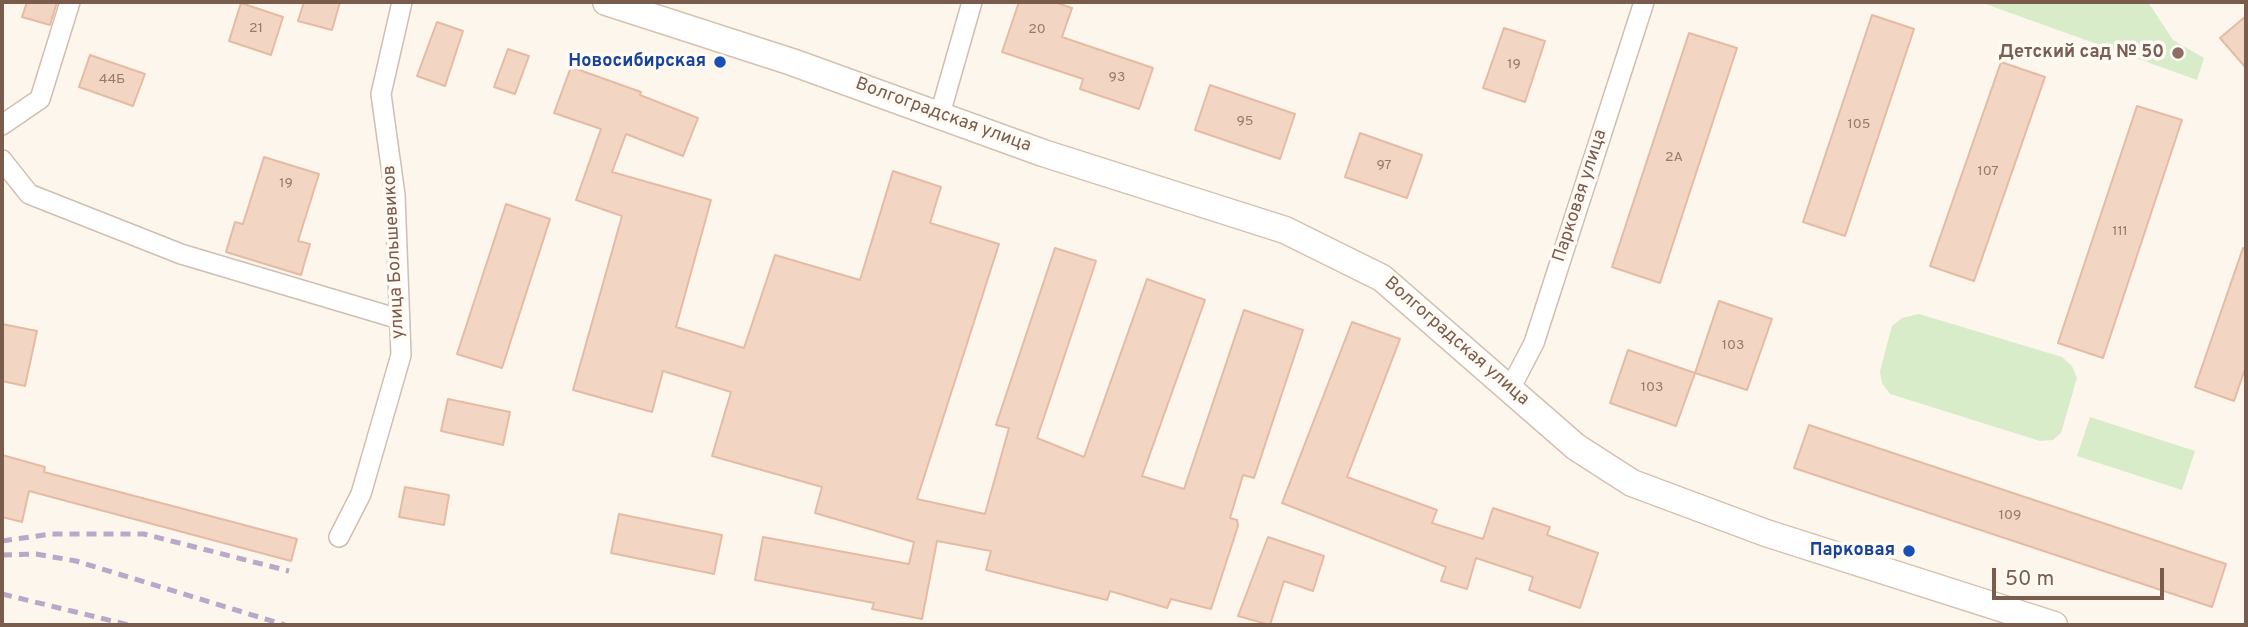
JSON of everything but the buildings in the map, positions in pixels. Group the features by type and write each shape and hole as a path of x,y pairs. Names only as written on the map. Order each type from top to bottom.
{"street":[{"path":"2,125 40,99 70,2"},
{"name":"улица Большевиков","path":"339,537 361,494 401,355 395,195 382,94 402,2"},
{"name":"Волгоградская улица","path":"606,2 940,114 1043,153 1285,230 1331,250 1382,278 1511,387 1576,447 1632,483 1766,533 2054,625"},
{"path":"940,114 972,2"},
{"name":"Парковая улица","path":"1511,387 1534,343 1644,2"},
{"path":"2,160 29,194 181,254 399,319"}],"green space":[{"path":"1980,2 2148,2 2173,40 2204,58 2197,80"},
{"path":"1919,314 2062,357 2072,366 2077,378 2061,433 2053,440 2040,441 1890,394 1882,383 1880,371 1892,326 1902,318"},
{"path":"2090,417 2195,451 2182,490 2077,456"}],"railway":[{"path":"2,541 51,534 144,534 289,571"},
{"path":"2,555 36,554 76,561 285,625"},
{"path":"2,594 129,625"}],"place":[{"name":"Детский сад № 50","path":"2178,53"},
{"name":"Новосибирская","path":"720,62"},
{"name":"Парковая","path":"1909,551"}]}
